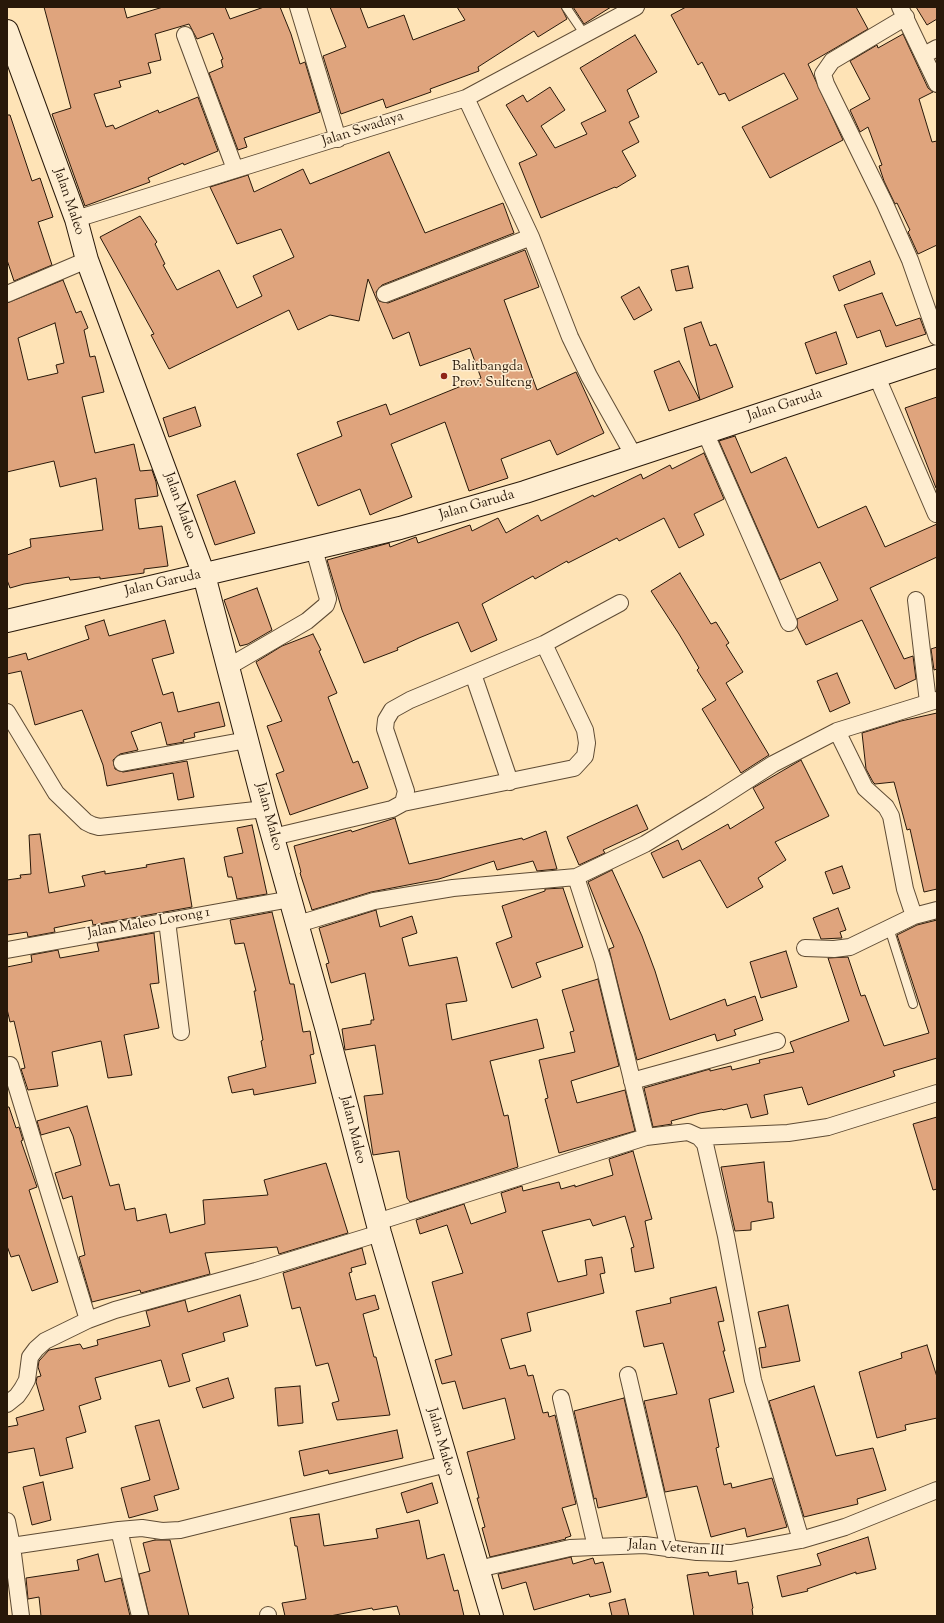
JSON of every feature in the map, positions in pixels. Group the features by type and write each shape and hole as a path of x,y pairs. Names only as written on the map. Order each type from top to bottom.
{"street":[{"path":"298,7 338,139"},
{"name":"Jalan Swadaya","path":"76,219 235,169 338,139 466,98 585,36 636,7"},
{"path":"937,84 931,52 903,12 832,61 825,69 824,79 885,204 910,260 937,337"},
{"name":"Jalan Maleo","path":"7,30 76,219 87,260 204,575 265,809 298,924 378,1227 492,1616"},
{"path":"185,35 235,169"},
{"path":"466,98 531,237 570,337 589,376 634,456"},
{"path":"385,294 531,237"},
{"path":"7,294 87,260"},
{"name":"Jalan Garuda","path":"7,621 415,524 525,492 937,356"},
{"path":"877,377 936,514"},
{"path":"705,432 789,623"},
{"path":"228,667 307,621 326,605 328,599 314,549"},
{"path":"298,924 374,901 453,888 576,877 644,844 711,804 773,764 837,731 933,701 916,600"},
{"path":"403,803 406,791 385,729 386,720 392,710 410,700 544,644 620,603"},
{"path":"273,837 392,809 403,803 574,768 584,756 587,742 585,730 544,644"},
{"path":"473,674 510,782"},
{"path":"7,712 56,793 86,822 92,825 99,827 265,809"},
{"path":"837,731 865,788 886,807 891,816 905,889 914,916"},
{"path":"122,763 247,740"},
{"path":"576,877 603,961 646,1137"},
{"name":"Jalan Maleo Lorong 1","path":"7,950 291,899"},
{"path":"805,948 834,949 850,947 914,916 937,910"},
{"path":"167,921 181,1032"},
{"path":"632,1081 777,1041"},
{"path":"10,1065 88,1320"},
{"path":"699,1137 781,1134 828,1127 937,1093"},
{"path":"7,1404 17,1396 24,1384 30,1357 36,1349 45,1341 88,1320 378,1227 646,1137 681,1132 694,1134 705,1144 710,1162 754,1380 801,1540"},
{"path":"628,1375 668,1549"},
{"path":"561,1398 596,1547"},
{"path":"12,1546 119,1530 142,1528 162,1531 180,1530 447,1464"},
{"name":"Jalan Veteran III","path":"478,1570 570,1548 645,1546 697,1552 731,1553 801,1540 845,1527 937,1490"},
{"path":"7,1521 12,1546 21,1616"},
{"path":"119,1530 140,1616"}],"lane":[{"path":"566,7 585,36"},
{"path":"889,928 913,1004"}],"building":[{"path":"44,7 124,7 127,18 163,7 225,7 230,19 264,7 280,7 291,34 300,64 305,62 320,112 244,138 247,147 238,150 209,73 223,67 221,60 223,59 213,33 197,39 189,24 155,34 161,60 148,63 151,73 119,81 121,87 94,94 106,127 113,125 115,129 158,110 159,113 198,97 218,151 184,165 183,163 148,178 150,182 85,206 52,114 71,108"},
{"path":"330,7 360,7 368,28 404,15 413,40 465,20 457,7 561,7 567,19 538,37 534,31 478,67 479,71 430,89 431,92 386,108 383,99 341,114 323,56 346,47"},
{"path":"573,7 611,7 584,24"},
{"path":"686,7 856,7 868,29 808,64 843,140 770,178 742,127 798,99 784,73 729,101 725,93 719,95 702,62 698,65 671,15"},
{"path":"916,7 937,7 937,19 927,25"},
{"path":"903,34 928,88 933,92 919,99 932,142 937,141 937,245 918,254 908,232 910,230 884,181 879,166 882,165 868,127 860,132 850,110 870,99 850,61 877,45 878,48"},
{"path":"635,35 657,72 627,90 639,117 629,122 639,142 622,151 636,176 616,188 615,187 541,218 519,163 537,155 506,105 523,95 527,102 550,87 565,110 541,126 555,148 587,134 581,123 606,111 580,68"},
{"path":"7,115 10,115 32,181 40,178 53,217 38,222 52,265 14,281 7,260"},
{"path":"389,152 425,233 503,203 514,233 382,285 376,292 379,301 388,303 525,250 539,287 504,300 537,390 576,372 604,433 557,455 550,440 501,459 508,478 469,491 445,422 391,444 412,497 370,515 360,489 318,506 297,454 342,436 337,422 386,404 390,415 481,378 470,348 420,366 409,332 393,339 368,279 359,321 330,315 298,330 289,310 169,369 151,335 154,334 100,237 140,216 157,242 155,244 165,264 163,265 177,290 219,270 237,308 262,296 253,276 294,257 281,229 237,244 210,187 248,175 254,192 303,169 310,184"},
{"path":"870,261 875,274 839,291 833,276"},
{"path":"688,266 693,288 676,291 671,270"},
{"path":"63,280 76,313 81,311 88,328 84,330 90,357 95,356 104,392 82,397 95,453 134,444 140,471 152,470 158,496 135,499 139,529 162,526 168,566 144,569 144,573 100,579 100,577 70,580 69,577 24,584 10,588 7,580 7,555 31,547 30,539 103,530 96,478 60,487 54,461 7,472 7,303","holes":["55,323 64,363 56,365 58,373 28,380 18,338"]},
{"path":"639,287 652,310 634,320 621,297"},
{"path":"882,293 896,326 920,318 926,334 886,347 880,330 857,338 844,305"},
{"path":"701,322 710,346 716,344 733,387 700,400 684,328"},
{"path":"836,332 847,364 816,374 805,343"},
{"path":"679,361 700,400 669,411 654,371"},
{"path":"937,397 937,488 936,488 905,408"},
{"path":"195,407 201,426 169,437 163,418"},
{"path":"735,436 751,473 786,457 818,528 866,506 885,547 937,524 937,557 870,588 904,659 913,656 916,679 895,689 862,620 806,645 797,627 797,619 838,600 820,562 780,580 719,441"},
{"path":"704,453 724,499 694,514 704,535 679,548 664,518 619,541 617,538 568,563 567,561 535,579 533,576 482,604 497,640 471,652 458,622 397,648 398,650 364,663 342,610 327,560 389,543 390,547 416,537 418,543 470,525 472,531 498,518 506,533 538,515 541,521 593,495 594,497 641,474 643,479 670,465 672,469"},
{"path":"235,481 255,533 215,545 197,495"},
{"path":"680,573 711,624 716,622 729,643 726,645 743,672 726,683 769,755 741,773 702,709 716,700 697,670 699,668 679,634 651,591"},
{"path":"257,588 272,630 248,644 240,646 224,600"},
{"path":"104,620 109,636 165,620 174,653 152,659 163,695 173,692 178,712 219,702 225,726 194,733 195,737 183,740 184,742 167,745 161,722 131,732 138,750 120,754 113,760 115,769 123,772 187,761 194,797 178,800 173,773 107,786 103,765 82,710 35,725 21,671 7,674 7,658 26,653 28,660 89,639 85,626"},
{"path":"313,634 321,650 319,651 337,693 328,697 353,763 358,761 368,788 290,815 276,774 284,771 267,726 282,721 256,662 282,646"},
{"path":"937,647 937,669 934,670 931,649"},
{"path":"837,673 850,703 830,712 817,681"},
{"path":"937,713 937,889 924,892 910,829 907,830 894,782 875,784 873,782 866,769 862,733 901,721"},
{"path":"801,760 829,816 775,842 786,860 758,878 763,887 727,908 700,860 663,878 651,853 678,840 682,850 728,824 730,829 764,808 753,788"},
{"path":"637,805 648,829 603,850 605,853 579,865 567,837"},
{"path":"395,818 409,864 522,838 523,840 546,831 557,869 537,871 533,861 497,870 494,861 439,879 371,892 312,910 300,873 294,846 351,830 352,832"},
{"path":"252,825 267,894 237,899 232,877 228,877 224,857 243,853 237,828"},
{"path":"40,834 49,893 85,886 82,876 105,871 105,874 147,867 146,865 184,858 192,907 93,925 92,920 54,928 55,932 28,937 27,932 7,935 7,880 21,878 20,875 31,874 29,835"},
{"path":"842,866 850,888 833,894 825,872"},
{"path":"612,870 642,936 655,971 670,1020 725,999 727,1006 755,996 763,1020 734,1030 736,1035 717,1041 715,1034 637,1060 609,949 614,947 588,882"},
{"path":"563,888 583,947 536,963 541,977 512,988 496,943 512,937 502,906 545,891 545,889"},
{"path":"838,908 846,930 840,932 842,938 821,939 813,918"},
{"path":"376,910 380,927 412,916 417,933 402,938 409,966 457,957 467,1001 446,1004 452,1040 537,1019 544,1048 490,1061 504,1116 508,1115 518,1167 410,1202 407,1198 399,1151 373,1155 364,1096 383,1094 375,1045 345,1050 342,1029 371,1024 371,1020 374,1020 365,973 331,983 326,964 329,963 319,928"},
{"path":"272,912 290,984 294,984 303,1032 310,1031 314,1054 310,1055 316,1083 254,1095 253,1089 232,1093 228,1077 266,1067 261,1041 263,1040 254,991 256,991 244,943 235,944 230,920"},
{"path":"937,920 937,1058 893,1071 895,1076 808,1105 802,1087 764,1095 768,1114 751,1118 747,1104 723,1110 700,1113 671,1121 672,1124 653,1127 644,1088 710,1069 710,1071 731,1066 732,1070 760,1063 759,1060 794,1052 790,1042 849,1021 828,958 848,957 861,996 865,995 884,1046 929,1033 897,935 917,925"},
{"path":"154,933 159,983 150,984 159,1028 124,1035 132,1075 108,1078 101,1041 52,1052 58,1086 28,1090 21,1069 25,1068 14,1021 10,1022 7,1009 7,967 32,962 31,955 58,950 60,958 99,951 97,943"},
{"path":"786,951 797,987 761,998 750,962"},
{"path":"598,979 619,1066 571,1081 577,1103 625,1090 635,1131 559,1153 545,1099 548,1098 539,1060 575,1052 570,1032 574,1031 562,990"},
{"path":"87,1106 110,1186 119,1184 125,1210 135,1208 137,1221 166,1214 170,1233 205,1224 203,1200 268,1195 264,1180 326,1163 348,1233 279,1254 277,1247 205,1253 210,1274 141,1293 140,1290 92,1302 79,1257 85,1255 72,1196 63,1199 55,1173 81,1165 73,1136 69,1127 41,1135 37,1121"},
{"path":"7,1107 9,1107 16,1128 19,1127 23,1140 21,1141 37,1187 29,1190 58,1282 32,1291 19,1255 11,1257 7,1246"},
{"path":"937,1117 937,1189 933,1190 913,1124"},
{"path":"633,1151 652,1219 645,1221 654,1268 635,1272 631,1248 634,1247 625,1216 593,1226 590,1219 542,1231 558,1282 587,1275 585,1260 602,1257 605,1273 600,1274 604,1293 527,1313 531,1331 501,1339 510,1369 525,1365 528,1376 533,1375 543,1413 548,1412 549,1417 555,1415 576,1504 562,1508 571,1536 565,1538 566,1539 490,1557 482,1528 485,1527 477,1498 479,1498 467,1452 515,1439 505,1398 463,1409 455,1381 442,1384 435,1360 452,1355 432,1282 463,1273 447,1225 420,1234 416,1220 464,1204 471,1224 506,1212 501,1193 522,1186 523,1191 559,1182 561,1189 575,1185 575,1187 613,1175 609,1159"},
{"path":"764,1162 768,1202 772,1202 774,1218 751,1222 751,1230 735,1231 721,1167"},
{"path":"362,1248 366,1264 351,1268 352,1272 349,1273 356,1300 375,1295 379,1309 363,1314 374,1357 376,1357 390,1415 337,1420 332,1403 339,1401 328,1363 316,1366 300,1307 292,1309 283,1273"},
{"path":"716,1287 724,1321 718,1322 725,1351 723,1351 734,1392 709,1399 719,1447 716,1448 724,1485 731,1483 732,1488 772,1478 787,1527 747,1537 745,1528 711,1537 697,1486 665,1492 644,1401 677,1394 663,1343 644,1347 636,1311 671,1303 670,1298"},
{"path":"240,1295 248,1326 223,1333 225,1341 182,1354 190,1381 169,1387 161,1360 95,1378 101,1399 79,1406 86,1432 66,1438 73,1468 40,1476 34,1448 7,1453 7,1427 18,1425 16,1418 44,1410 36,1382 37,1377 41,1376 38,1367 39,1361 49,1350 80,1344 83,1349 98,1345 97,1340 150,1326 146,1311 185,1300 188,1312"},
{"path":"788,1305 800,1361 762,1368 759,1348 766,1347 758,1312"},
{"path":"927,1345 937,1377 937,1418 905,1425 906,1430 877,1438 859,1372 902,1358 901,1353"},
{"path":"228,1378 234,1398 203,1408 196,1388"},
{"path":"300,1386 303,1423 278,1426 275,1388"},
{"path":"814,1386 836,1456 873,1448 886,1490 857,1499 858,1504 804,1517 769,1401"},
{"path":"624,1398 647,1497 598,1508 596,1498 594,1499 574,1411"},
{"path":"159,1420 179,1489 154,1496 158,1510 129,1518 121,1488 150,1480 135,1426"},
{"path":"397,1430 403,1458 329,1474 328,1470 304,1476 299,1451"},
{"path":"43,1482 51,1520 32,1525 23,1487"},
{"path":"432,1483 438,1503 407,1513 401,1493"},
{"path":"319,1514 324,1546 378,1538 376,1529 419,1520 427,1559 444,1554 454,1591 458,1590 464,1616 400,1616 397,1606 373,1610 372,1608 330,1616 285,1616 282,1603 306,1599 297,1546 295,1546 290,1518"},
{"path":"868,1537 876,1569 856,1574 856,1572 807,1589 808,1591 782,1597 777,1576 821,1565 817,1554"},
{"path":"155,1540 170,1540 189,1616 149,1616 139,1574 150,1571 143,1543"},
{"path":"98,1554 105,1582 121,1578 130,1616 41,1616 39,1597 28,1599 26,1578 79,1570 77,1560"},
{"path":"571,1557 573,1564 593,1558 595,1564 603,1562 611,1592 590,1597 589,1594 534,1610 526,1582 502,1589 498,1574"},
{"path":"736,1571 738,1584 748,1582 753,1616 694,1616 687,1575 708,1572 709,1576"},
{"path":"625,1599 629,1616 612,1616 609,1603"}],"place":[{"name":"Balitbangda Prov. Sulteng","path":"444,376"}]}
